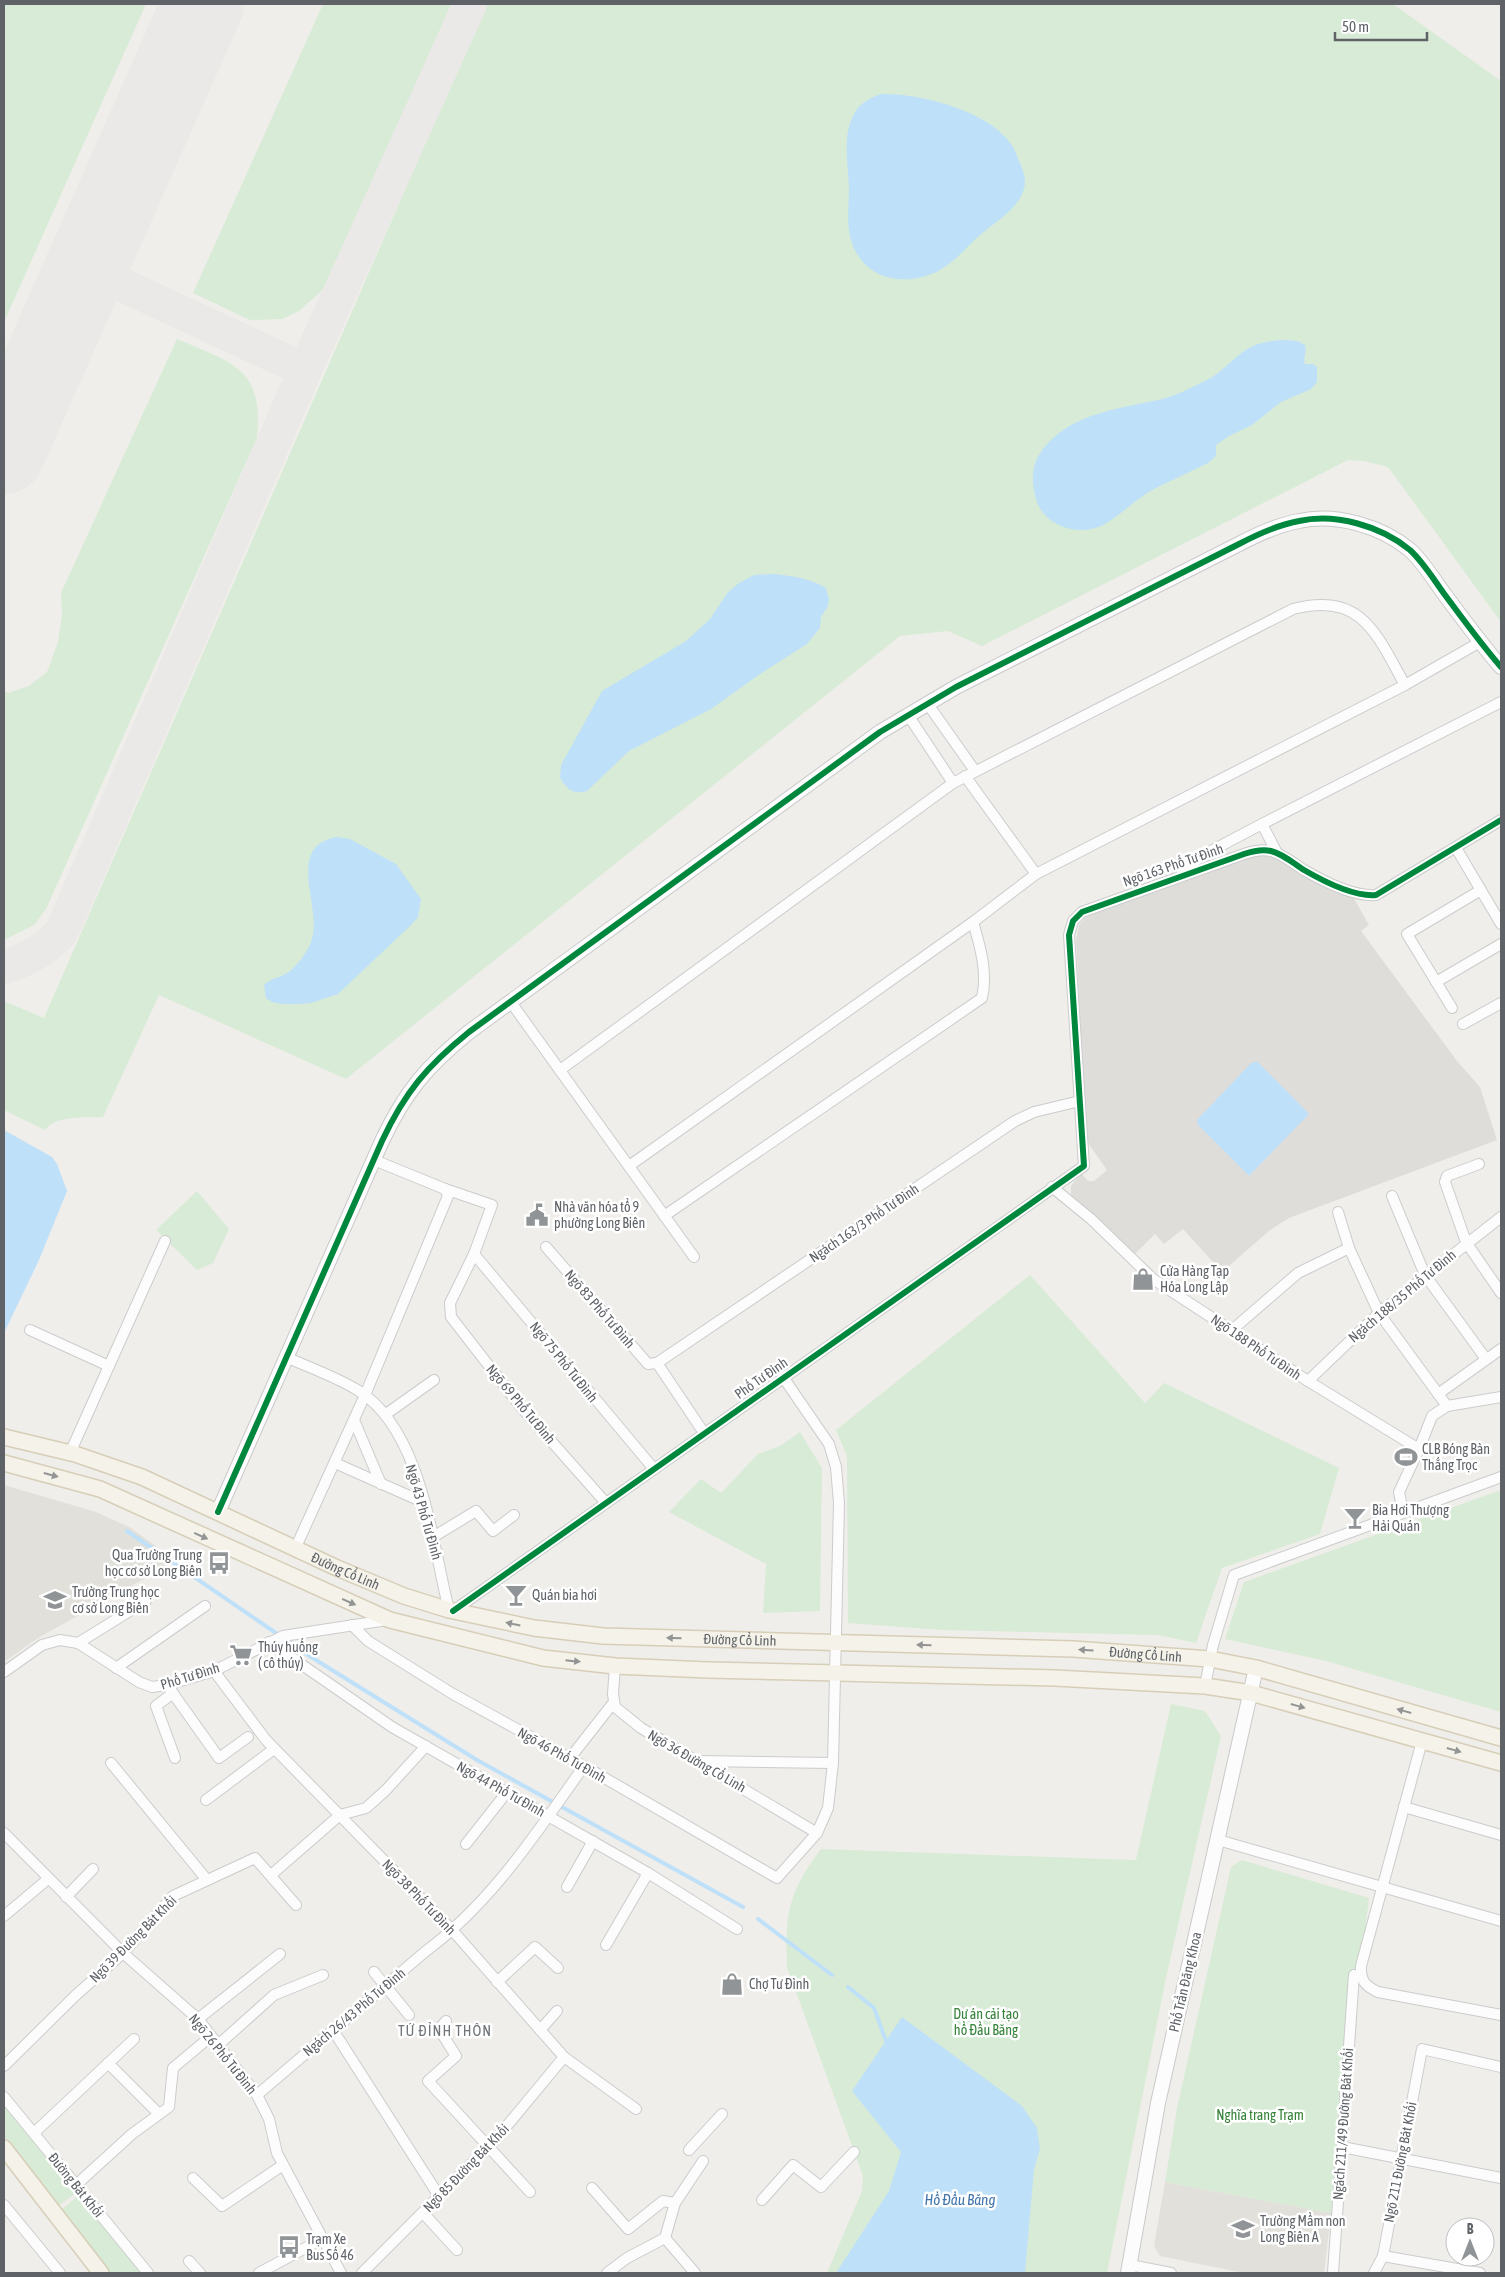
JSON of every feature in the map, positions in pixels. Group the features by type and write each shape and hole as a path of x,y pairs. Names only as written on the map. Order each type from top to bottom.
{"main road":[{"name":"Đường Cổ Linh","path":"4,1437 109,1464 142,1477 295,1549 404,1596 451,1611 534,1628 603,1636 1073,1649 1210,1659 1256,1668 1501,1738"},
{"name":"Đường Cổ Linh","path":"4,1462 100,1489 390,1620 543,1658 615,1666 836,1674 1054,1678 1205,1686 1251,1693 1501,1763"},
{"path":"131,1502 142,1477"},
{"path":"4,2148 101,2273"}],"street":[{"path":"218,1512 374,1160 404,1099 423,1073 450,1046 880,732 927,703 1246,540 1282,525 1301,520 1327,519 1351,522 1393,539 1410,551 1424,565 1480,642 1501,667"},
{"path":"560,1070 953,783 1293,609 1312,604 1332,604 1349,609 1365,622 1384,646 1405,685"},
{"path":"629,1166 973,922 1036,874 1405,685 1480,642"},
{"path":"1172,879 1207,853 1501,702"},
{"path":"927,703 1036,874"},
{"path":"908,715 953,783"},
{"name":"Ngõ 163 Phố Tư Đình","path":"1084,1166 1069,936 1076,916 1088,908 1250,852 1264,850 1277,853 1331,884 1370,896 1384,892 1501,820"},
{"path":"1262,824 1277,853"},
{"path":"1456,848 1501,924"},
{"path":"1452,1008 1407,934 1481,890"},
{"path":"664,1216 982,998 986,984 981,948 973,922"},
{"path":"1436,982 1501,944"},
{"path":"510,1002 694,1257"},
{"path":"1463,1024 1501,1003"},
{"name":"Ngách 163/3 Phố Tư Đình","path":"657,1363 1015,1121 1034,1112 1080,1101"},
{"path":"374,1160 445,1189 492,1205 474,1254"},
{"path":"1479,1164 1448,1176 1445,1182 1466,1242 1501,1293"},
{"name":"Phố Tư Đình","path":"451,1611 1084,1166"},
{"name":"Ngõ 188 Phố Tư Đình","path":"1052,1187 1091,1219 1153,1278 1308,1381 1419,1449"},
{"path":"295,1549 365,1395 448,1196 445,1189"},
{"path":"1392,1196 1425,1275 1486,1360"},
{"path":"1338,1212 1349,1248 1379,1313 1447,1406"},
{"name":"Ngách 188/35 Phố Tư Đình","path":"1308,1381 1379,1313 1466,1242 1501,1217"},
{"path":"70,1453 166,1241"},
{"name":"Ngõ 83 Phố Tư Đình","path":"546,1247 648,1364 657,1363"},
{"path":"1232,1330 1298,1273 1349,1248"},
{"name":"Ngõ 69 Phố Tư Đình","path":"474,1254 453,1298 450,1310 457,1326 521,1407 606,1503"},
{"name":"Ngõ 75 Phố Tư Đình","path":"474,1254 654,1469"},
{"path":"30,1330 109,1366"},
{"path":"1438,1394 1501,1349"},
{"name":"Ngõ 43 Phố Tư Đình","path":"286,1357 351,1386 365,1395 386,1414 415,1470 425,1503 451,1611"},
{"path":"657,1363 704,1434"},
{"path":"783,1378 824,1434 836,1467 839,1503 833,1764 828,1808 817,1833"},
{"path":"386,1414 434,1380"},
{"path":"1403,1512 1399,1492 1432,1416 1447,1406 1501,1397"},
{"path":"354,1420 381,1484"},
{"path":"335,1463 425,1503"},
{"path":"1205,1686 1210,1659 1234,1575 1501,1477"},
{"path":"433,1537 476,1511 493,1531 514,1515"},
{"path":"4,1672 42,1645 60,1640 78,1643 146,1600"},
{"path":"116,1668 205,1606"},
{"name":"Phố Tư Đình","path":"78,1643 116,1668 152,1687 170,1689 214,1672 283,1636 390,1620"},
{"name":"Ngõ 46 Phố Tư Đình","path":"352,1625 368,1641 453,1694 570,1758 777,1878 817,1833"},
{"name":"Ngõ 44 Phố Tư Đình","path":"271,1641 392,1727 506,1792 551,1813 737,1930"},
{"path":"570,1758 614,1702 615,1666"},
{"name":"Phố Trần Đăng Khoa","path":"1129,2269 1158,2103 1256,1668"},
{"name":"Ngõ 38 Phố Tư Đình","path":"214,1672 274,1749 453,1931 564,2057 636,2109"},
{"path":"175,1758 156,1706 170,1689 219,1758 248,1737"},
{"name":"Ngõ 36 Đường Cổ Linh","path":"614,1702 615,1707 641,1728 700,1761 817,1833"},
{"path":"1422,1741 1361,1966 1362,1981 1368,1988 1378,1992 1501,2015"},
{"path":"271,1876 340,1815 366,1808 386,1790 426,1746"},
{"path":"206,1800 274,1749"},
{"path":"700,1761 833,1764"},
{"path":"111,1763 206,1880"},
{"name":"Ngách 26/43 Phố Tư Đình","path":"257,2095 386,1985 453,1931 501,1880 584,1766"},
{"path":"466,1844 506,1792"},
{"path":"1404,1807 1501,1835"},
{"name":"Ngõ 26 Phố Tư Đình","path":"4,1834 123,1953 198,2019 210,2037 257,2095 269,2119 277,2152 283,2165 341,2273"},
{"path":"1218,1840 1501,1922"},
{"path":"567,1887 593,1841"},
{"name":"Ngõ 39 Đường Bát Khối","path":"4,2066 76,1995 123,1953 173,1896 255,1858 296,1904"},
{"path":"66,1897 93,1868"},
{"path":"606,1945 648,1873"},
{"path":"4,1916 48,1879"},
{"path":"497,1982 534,1947 558,1968"},
{"path":"198,2019 280,1954"},
{"path":"374,1972 409,2015"},
{"path":"217,2046 274,1995 323,1976"},
{"name":"Ngách 211/49 Đường Bát Khối","path":"1333,2273 1354,1976"},
{"path":"540,2030 557,2011"},
{"path":"446,2022 439,2029 456,2056 428,2081 530,2192"},
{"path":"333,2030 439,2196"},
{"path":"76,2185 132,2134 169,2107 173,2068 210,2037"},
{"path":"34,2133 134,2039"},
{"name":"Ngõ 211 Đường Bát Khối","path":"1374,2273 1383,2256 1422,2049 1501,2067"},
{"name":"Ngõ 85 Đường Bát Khối","path":"362,2273 488,2147 564,2057"},
{"path":"108,2063 158,2114"},
{"name":"Đường Bát Khối","path":"4,2097 148,2273"},
{"path":"689,2150 722,2114"},
{"path":"1342,2147 1501,2178"},
{"path":"762,2200 792,2165 821,2187 854,2152"},
{"path":"606,2273 628,2258 665,2238 675,2203 703,2161"},
{"path":"193,2178 222,2206 283,2165"},
{"path":"592,2188 628,2229 663,2201 675,2203"},
{"path":"4,2205 60,2273"},
{"path":"423,2213 457,2250"},
{"path":"665,2238 695,2273"},
{"path":"259,2273 322,2239"},
{"path":"1383,2256 1480,2273"},
{"path":"189,2261 200,2273"},
{"path":"1129,2269 1171,2273"}],"shaded area":[{"path":"1270,854 1352,895 1369,925 1361,931 1457,1061 1480,1087 1497,1140 1289,1218 1270,1230 1222,1272 1183,1229 1164,1244 1155,1234 1133,1256 1071,1195 1071,1186 1081,1173 1088,1181 1094,1181 1107,1170 1088,1143 1086,1132 1076,939 1079,925 1089,914 1256,856"},
{"name":"Trường Trung học cơ sở Long Biên","path":"4,1485 96,1512 131,1528 176,1561 38,1638 4,1662"},
{"name":"Trường Mầm non Long Biên A","path":"1165,2182 1331,2213 1324,2273 1244,2273 1160,2256 1154,2246"}],"green space":[{"path":"4,4 146,4 4,322"},
{"path":"323,4 451,4 337,266 325,288 299,311 282,319 250,320 193,293"},
{"path":"486,4 1393,4 1501,81 1501,622 1388,467 1364,461 1348,460 982,646 948,631 900,636 346,1079 159,995 103,1117 63,1120 50,1125 45,1130 4,1110 4,1001 44,1018"},
{"path":"177,339 228,362 240,371 249,382 255,396 258,414 257,438 46,909 34,925 4,940 4,691 8,693 29,686 47,672 58,642 62,616 61,593"},
{"path":"197,1191 229,1229 213,1263 197,1270 156,1230"},
{"path":"1030,1275 1145,1403 1164,1383 1339,1468 1320,1534 1222,1568 1196,1643 1158,1635 941,1630 848,1623 847,1456 836,1430"},
{"path":"800,1432 822,1468 820,1611 763,1613 766,1564 669,1512 701,1479 721,1493 758,1454 780,1446"},
{"path":"1501,1490 1501,1712 1326,1661 1225,1639 1244,1582"},
{"name":"Dự án cải tạo hồ Đầu Băng","path":"1171,1704 1205,1711 1221,1736 1166,1978 1107,2273 827,2273 862,2191 863,2176 787,1967 788,1918 795,1891 801,1878 821,1849 1136,1860"},
{"name":"Nghĩa trang Trạm","path":"1242,1860 1369,1898 1331,2213 1165,2182 1177,2108 1231,1867"},
{"path":"4,2104 76,2193 57,2207 4,2137"},
{"path":"78,2196 144,2273 111,2273 60,2211"}],"water":[{"path":"881,94 934,101 972,114 989,123 1003,134 1013,147 1025,178 1024,189 1012,209 946,266 927,276 914,279 888,277 865,265 857,254 849,234 848,131 854,114 859,107 869,99"},
{"path":"1286,340 1298,341 1305,345 1305,364 1313,364 1317,367 1317,382 1311,389 1281,402 1252,425 1229,436 1216,445 1216,456 1208,463 1154,489 1107,523 1091,529 1071,529 1062,526 1053,522 1040,508 1033,486 1034,467 1043,449 1055,436 1084,419 1099,413 1176,394 1213,377 1241,353 1253,346 1261,343"},
{"path":"774,574 807,580 826,588 829,599 828,606 821,617 820,628 807,644 760,674 711,709 629,751 587,791 578,792 567,788 560,777 561,765 602,691 686,641 710,619 728,592 739,583 754,575"},
{"path":"336,837 350,839 396,864 421,899 418,917 338,994 311,1003 282,1004 272,1002 266,998 264,985 293,968 309,947 313,933 314,917 308,868 311,854 320,843"},
{"path":"1258,1062 1309,1114 1249,1176 1198,1125 1197,1120 1251,1063"},
{"path":"4,1130 52,1157 57,1164 67,1191 39,1260 4,1333"},
{"name":"Hồ Đầu Băng","path":"902,2017 1022,2106 1037,2128 1040,2149 1034,2169 1025,2273 836,2273 889,2191 901,2152 852,2091"}],"waterway":[{"path":"127,1531 311,1657 477,1760 743,1907"},
{"path":"758,1919 832,1975"},
{"path":"848,1987 874,2008 886,2041"}],"taxiway":[{"path":"4,967 36,954 62,931 305,370 470,4"},
{"path":"86,268 305,370"}],"runway":[{"path":"4,453 203,4"}],"cycle path":[{"path":"218,1512 382,1141 399,1108 418,1081 441,1056 469,1032 880,732 956,687 1253,537 1283,525 1313,519 1343,520 1372,528 1386,534 1410,550 1501,667"},
{"path":"453,1611 1084,1166 1069,935 1073,921 1082,912 1244,854 1261,850 1280,854 1304,870 1348,891 1376,895 1501,820"}],"place":[{"name":"Nhà văn hóa tổ 9 phường Long Biên","path":"537,1215"},
{"name":"Cửa Hàng Tạp Hóa Long Lập","path":"1143,1279"},
{"name":"CLB Bóng Bàn Thắng Trọc","path":"1406,1457"},
{"name":"Bia Hơi Thượng Hải Quán","path":"1355,1518"},
{"name":"Qua Trường Trung học cơ sở Long Biên","path":"219,1563"},
{"name":"Quán bia hơi","path":"516,1595"},
{"name":"Trường Trung học cơ sở Long Biên","path":"55,1600"},
{"name":"Thúy huống ( cô thúy)","path":"241,1655"},
{"name":"Chợ Tư Đình","path":"732,1984"},
{"name":"Trường Mầm non Long Biên A","path":"1243,2229"},
{"name":"Trạm Xe Bus Số 46","path":"289,2247"}],"district":[{"name":"TỨ ĐỈNH THÔN","path":"445,2030"}]}
